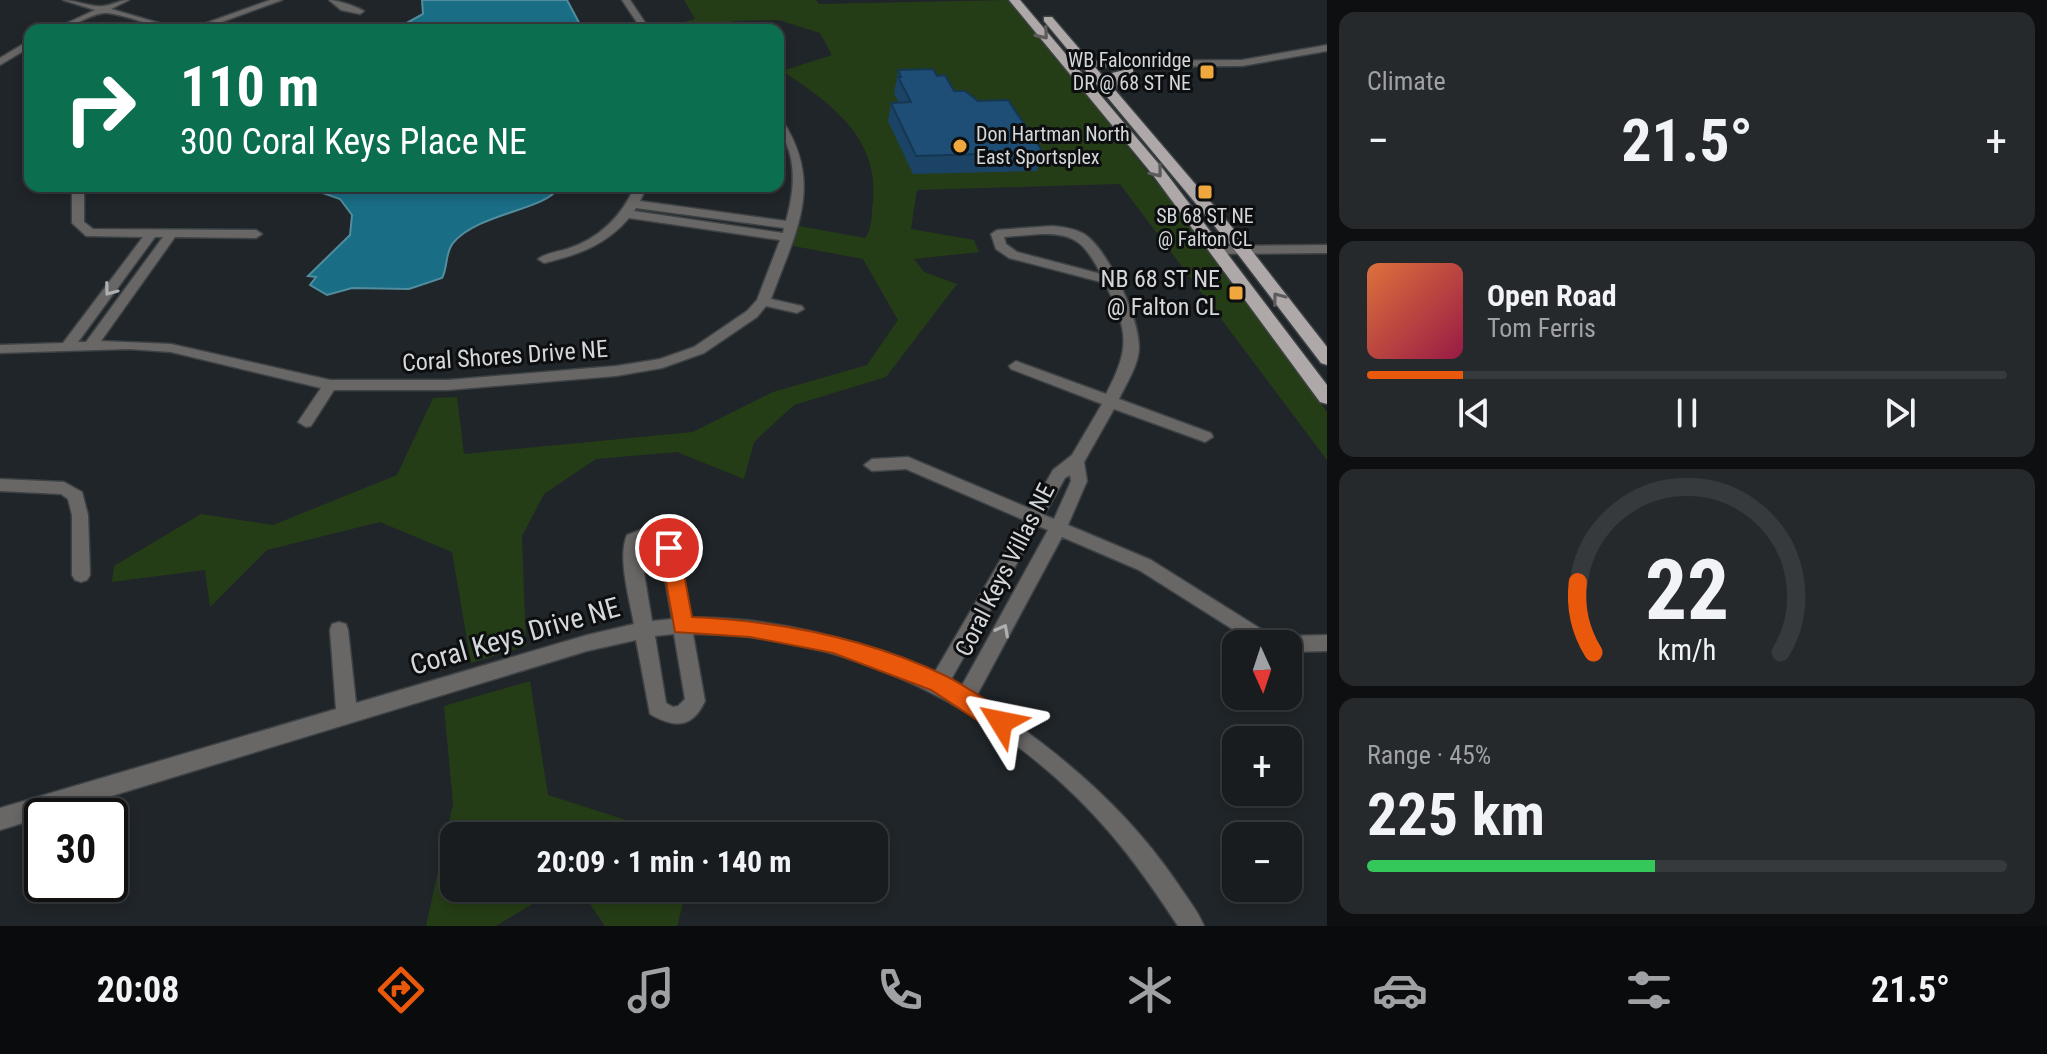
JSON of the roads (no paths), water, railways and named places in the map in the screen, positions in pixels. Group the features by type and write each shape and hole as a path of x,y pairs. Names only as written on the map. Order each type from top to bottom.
{"main road":[{"path":"1014,0 1109,90 1243,250 1327,359"},
{"path":"1042,12 1219,250 1256,307 1327,398"},
{"path":"1109,90 1116,76 1129,71"}],"street":[{"path":"67,0 102,4 161,24"},
{"path":"208,24 278,0"},
{"path":"333,0 344,8 360,11"},
{"path":"626,0 642,24"},
{"path":"67,24 102,4 120,2 180,24"},
{"path":"0,44 24,45"},
{"path":"0,62 24,47"},
{"path":"1085,68 1129,71 1267,61 1327,48"},
{"path":"1085,68 1215,64"},
{"name":"Coral Shores Drive NE","path":"0,349 91,345 171,348 330,385 448,385 589,374 662,363 709,344 752,314 763,301 798,201 800,166 793,143 784,130"},
{"path":"544,259 589,247 613,231 631,209 638,192"},
{"path":"78,193 78,223 84,231 256,234"},
{"path":"631,209 787,231"},
{"name":"Coral Keys Villas NE","path":"965,698 1044,524 1059,474 1076,462 1132,352 1130,326 1109,280 1083,239 1063,230 997,234 1000,246 1013,255 1109,280"},
{"path":"68,346 152,233"},
{"path":"91,345 172,233"},
{"path":"1219,250 1327,249"},
{"path":"763,301 797,309"},
{"name":"Coral Shores Drive NE","path":"0,359 42,347"},
{"path":"1016,366 1205,437"},
{"path":"306,422 330,385"},
{"name":"Coral Keys Villas NE","path":"939,683 1044,524 1079,481 1076,462"},
{"path":"872,465 908,463 1145,565 1249,630"},
{"path":"0,485 64,488 76,496 80,515 81,575"},
{"path":"648,534 663,538 669,548 695,701 684,714 671,716 657,708 644,630 632,555 633,540 648,534"},
{"name":"Coral Keys Drive NE","path":"1,818 587,643 683,625 750,628 835,644 939,683 965,698 1040,750 1087,793 1145,859 1192,926"},
{"path":"339,630 347,715"},
{"path":"1302,644 1327,643"}],"water":[{"path":"422,0 567,0 580,24 405,24 423,14"},
{"path":"320,192 554,192 540,202 494,218 464,233 450,247 442,278 409,289 352,288 327,295 310,285 316,277 308,276 350,235 352,215 340,199"}],"place":[{"name":"WB Falconridge DR @ 68 ST NE","path":"1207,72"},
{"name":"Don Hartman North East Sportsplex","path":"960,146"},
{"name":"SB 68 ST NE @ Falton CL","path":"1205,192"},
{"name":"NB 68 ST NE @ Falton CL","path":"1236,293"}]}
